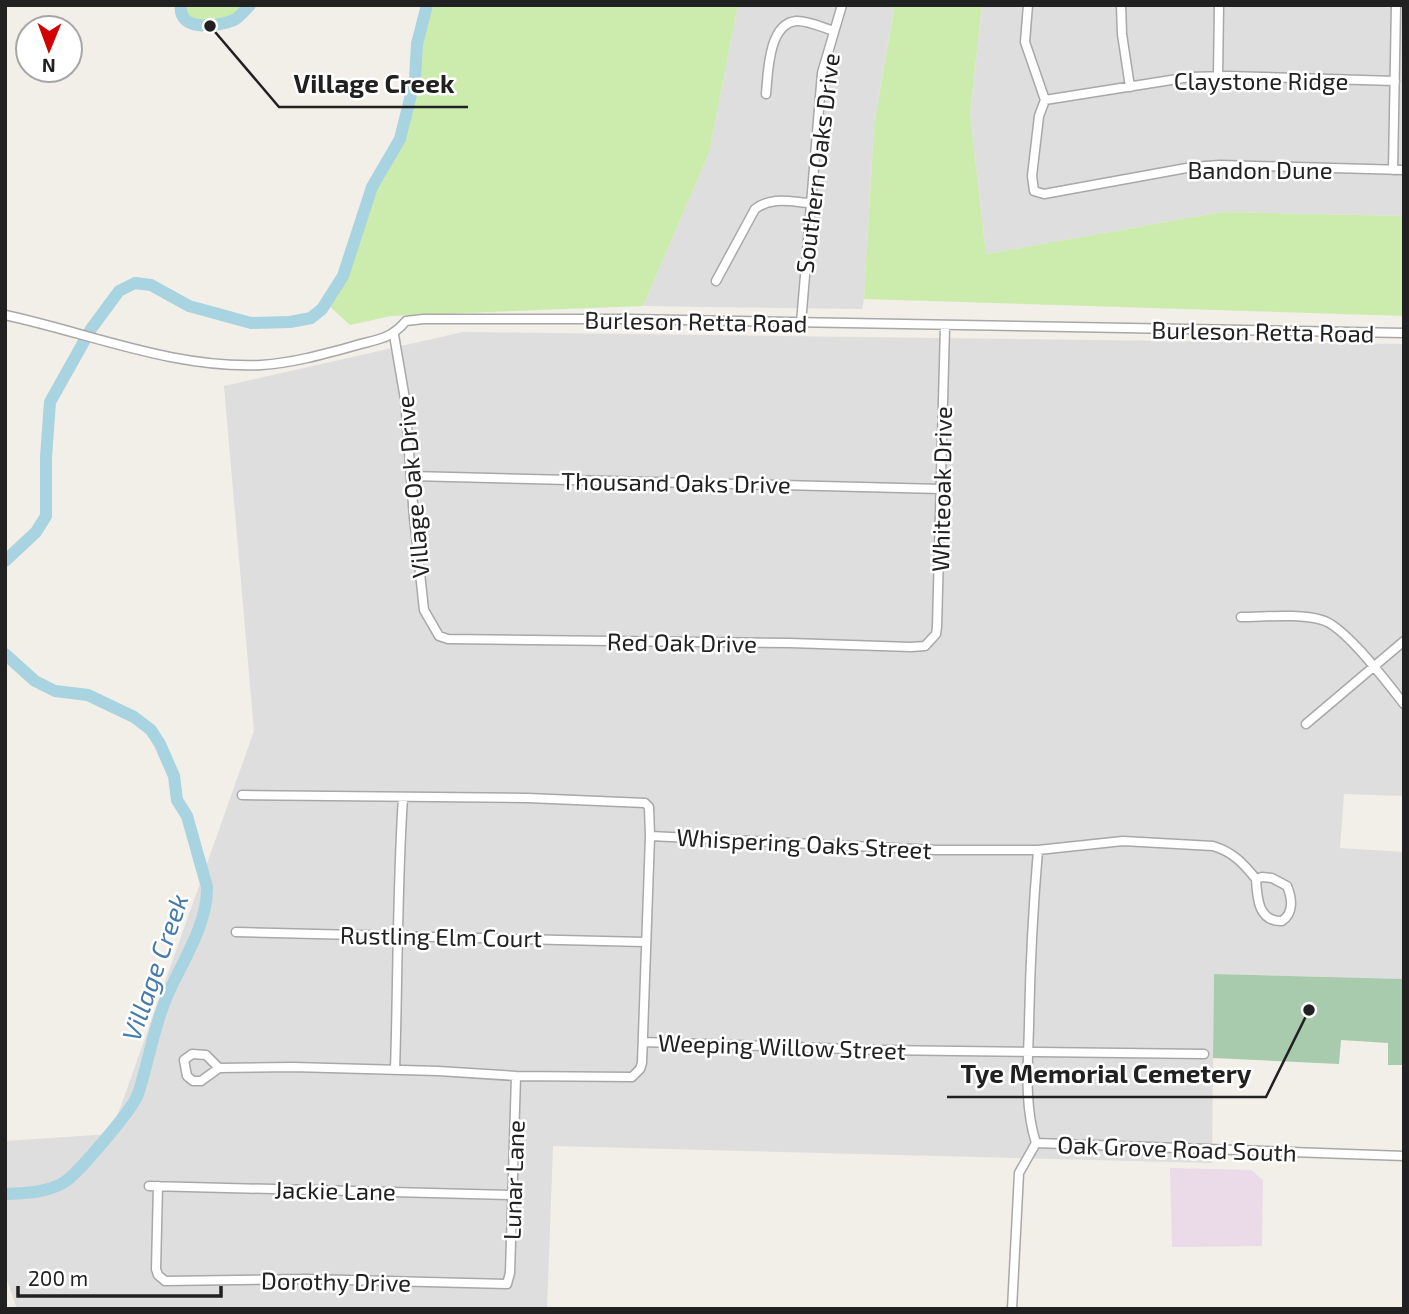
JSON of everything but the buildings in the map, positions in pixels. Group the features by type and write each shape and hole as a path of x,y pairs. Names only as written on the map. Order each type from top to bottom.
{"street":[{"name":"Southern Oaks Drive","path":"801,323 822,73 842,5"},
{"path":"1028,5 1025,42 1045,100"},
{"path":"1121,5 1122,34 1130,87"},
{"path":"1218,77 1219,5"},
{"path":"1393,170 1396,5"},
{"path":"766,94 774,41 781,29 793,21 834,31"},
{"name":"Claystone Ridge","path":"1045,100 1177,79 1218,77 1395,81"},
{"name":"Bandon Dune","path":"1045,100 1037,128 1032,176 1034,191 1044,194 1192,167 1220,165 1404,170"},
{"path":"716,281 755,209 772,200 811,203"},
{"name":"Burleson Retta Road","path":"5,315 64,328 132,348 199,362 261,365 315,357 394,335 406,321 423,319 626,319 1404,333"},
{"name":"Whiteoak Drive","path":"925,646 936,634 937,627 944,326"},
{"name":"Village Oak Drive","path":"394,335 405,399 424,610 439,636"},
{"name":"Thousand Oaks Drive","path":"411,476 942,489"},
{"path":"1241,617 1324,620 1337,629 1373,666 1404,704"},
{"name":"Red Oak Drive","path":"439,636 448,639 925,646"},
{"path":"1306,724 1404,641"},
{"name":"Whispering Oaks Street","path":"242,796 638,801 649,807 650,836 936,850 1038,850 1122,841 1213,846 1236,856 1256,879 1256,894 1264,915 1274,921 1286,918 1291,906 1287,887 1272,878 1256,879"},
{"path":"395,1070 398,877 403,797"},
{"path":"643,1042 650,836"},
{"path":"1036,1143 1030,1126 1028,1050 1031,936 1038,850"},
{"name":"Rustling Elm Court","path":"236,932 645,942"},
{"name":"Weeping Willow Street","path":"219,1068 293,1067 516,1076 632,1077 640,1069 643,1042 878,1050 1204,1054"},
{"name":"Lunar Lane","path":"507,1284 510,1273 516,1076"},
{"name":"Oak Grove Road South","path":"1012,1309 1019,1173 1036,1143 1404,1156"},
{"name":"Jackie Lane","path":"165,1281 156,1269 154,1186 512,1195"},
{"name":"Dorothy Drive","path":"165,1281 307,1279 507,1284"}],"shaded area":[{"path":"738,5 884,5 894,8 874,126 862,309 643,306 709,153"},
{"path":"982,5 1404,5 1404,216 1222,212 986,254 970,114"},
{"path":"463,332 1404,344 1404,796 1344,794 1340,848 1404,852 1404,979 1214,974 1212,1163 553,1146 547,1309 17,1309 5,1274 5,1141 111,1134 254,731 224,386"},
{"path":"1170,1168 1251,1170 1263,1180 1262,1246 1172,1247"}],"green space":[{"path":"181,5 250,5 234,20 200,25 185,20 181,14"},
{"path":"427,5 738,5 709,153 643,306 391,316 350,325 326,303 343,276 372,187 400,139 415,79 417,44"},
{"path":"884,5 982,5 970,114 986,254 1222,212 1404,216 1404,316 864,299 874,126 894,9"},
{"path":"1214,974 1404,979 1404,1065 1388,1065 1388,1043 1341,1040 1339,1064 1213,1058"}],"waterway":[{"name":"Village Creek","path":"181,5 181,14 185,20 200,25 234,20 250,5"},
{"name":"Village Creek","path":"5,561 36,532 46,516 50,402 91,329 119,291 135,283 151,285 189,306 251,323 290,322 311,318 322,309 343,276 372,187 400,139 415,79 417,44 427,5"},
{"name":"Village Creek","path":"5,654 35,681 55,691 88,695 134,717 151,730 174,776 177,800 187,816 207,887 199,929 162,1008 134,1102 91,1156 63,1183 42,1191 5,1194"}],"place":[{"name":"Village Creek","path":"210,26"},
{"name":"Tye Memorial Cemetery","path":"1309,1010"}]}
